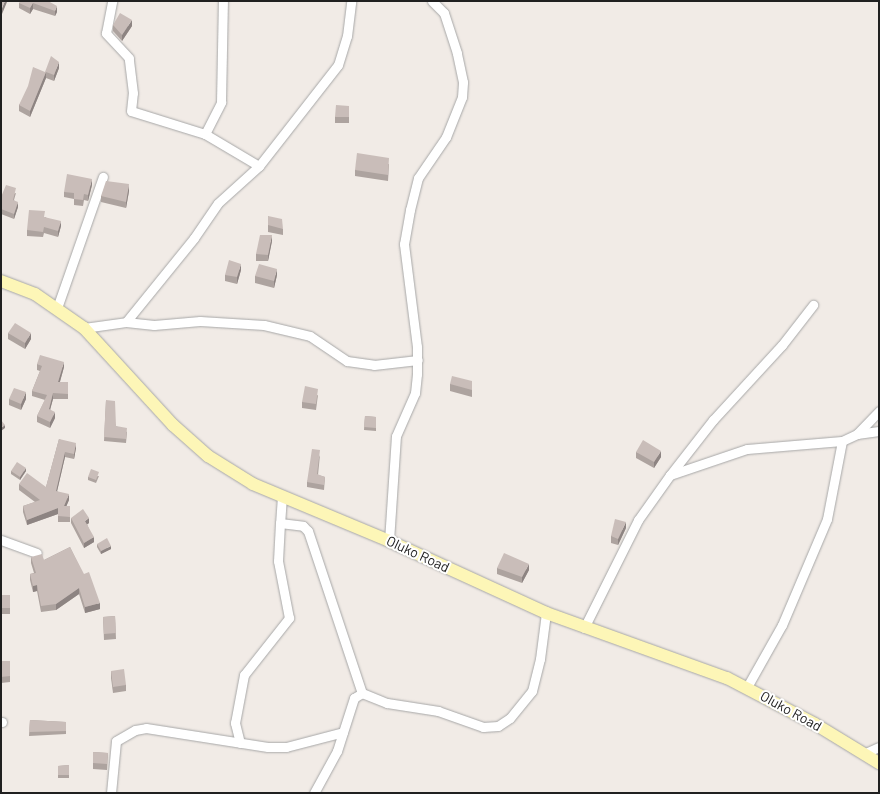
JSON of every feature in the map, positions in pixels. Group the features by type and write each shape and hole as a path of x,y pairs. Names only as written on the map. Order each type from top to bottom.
{"main road":[{"name":"Oluko Road","path":"1,281 35,294 84,328 134,386 208,456 253,484 389,540 546,613 584,628 647,648 747,688 879,763"}],"street":[{"path":"112,1 106,33 129,58 133,93 131,111 205,134 259,166"},
{"path":"205,134 221,102 223,1"},
{"path":"126,322 194,238 218,203 259,166 338,65 347,36 351,1"},
{"path":"389,540 396,436 415,393 418,360 404,244 408,219 418,178 456,117 463,82 457,53 444,13 432,1"},
{"path":"57,308 103,177"},
{"path":"584,628 638,520 713,420 782,346 813,305"},
{"path":"84,328 126,322 154,325 200,321 264,325 310,336 347,361 374,365 418,360"},
{"path":"857,434 879,412"},
{"path":"670,475 747,449 842,441 857,434 879,431"},
{"path":"747,688 782,625 827,519 842,441"},
{"path":"240,743 235,723 244,675 289,618 278,561 282,496"},
{"path":"280,523 303,526 308,531 362,693"},
{"path":"1,540 37,553"},
{"path":"362,693 405,708 438,711 483,726 498,726 516,711 532,691 546,613"},
{"path":"314,793 329,769 354,698 362,693"},
{"path":"111,793 116,741 135,730 146,728 240,743 286,747 343,732"},
{"path":"863,754 879,746"}],"building":[{"path":"1,1 5,1 2,8 1,8"},
{"path":"20,1 48,1 57,6 55,11 33,3 30,8 19,3"},
{"path":"120,13 132,20 122,35 113,25"},
{"path":"51,56 59,62 54,75 46,72 30,111 19,105 28,86 33,67 45,72"},
{"path":"336,105 349,106 349,117 335,117"},
{"path":"357,153 389,158 388,175 355,170"},
{"path":"67,174 92,179 88,195 84,194 83,200 74,199 74,193 64,192"},
{"path":"106,181 129,184 126,202 101,196"},
{"path":"6,185 16,188 13,200 18,202 14,214 1,209 1,197"},
{"path":"29,210 45,211 44,217 61,221 58,231 44,227 43,232 27,230"},
{"path":"268,216 282,219 283,229 268,225"},
{"path":"260,235 272,235 268,255 256,254"},
{"path":"229,260 241,264 237,277 225,275"},
{"path":"259,264 277,269 274,281 255,276"},
{"path":"15,323 31,333 25,343 8,333"},
{"path":"40,355 64,362 58,382 68,382 68,394 53,393 49,409 55,412 50,422 37,416 47,395 32,391 42,366 37,364"},
{"path":"452,376 472,381 472,390 450,384"},
{"path":"305,386 318,389 316,404 302,402"},
{"path":"14,388 26,392 21,404 9,399"},
{"path":"106,400 115,401 116,426 127,428 126,439 104,437"},
{"path":"365,416 376,417 376,428 364,427"},
{"path":"1,420 5,425 1,428"},
{"path":"59,439 76,443 74,454 65,452 56,491 69,494 64,506 70,506 70,517 58,516 58,508 27,520 23,506 40,500 19,484 27,473 46,487"},
{"path":"643,440 661,451 654,462 636,452"},
{"path":"312,449 320,450 317,474 325,477 324,485 307,482"},
{"path":"17,462 26,468 20,477 11,471"},
{"path":"91,469 99,472 96,480 88,477"},
{"path":"83,509 89,518 85,521 94,537 84,543 71,518"},
{"path":"615,519 626,522 618,539 611,536"},
{"path":"107,538 111,546 101,551 97,544"},
{"path":"70,547 84,574 89,572 100,603 85,607 79,588 56,604 41,606 37,585 33,586 30,574 36,573 31,557 42,554 44,560"},
{"path":"504,553 529,564 522,577 497,568"},
{"path":"1,595 10,595 10,608 1,608"},
{"path":"115,616 116,633 104,634 103,617"},
{"path":"1,661 10,661 10,676 1,677"},
{"path":"124,669 126,685 113,687 111,671"},
{"path":"30,720 66,722 66,731 29,732"},
{"path":"93,752 108,753 107,764 93,763"},
{"path":"69,765 69,775 58,775 58,766"}]}
